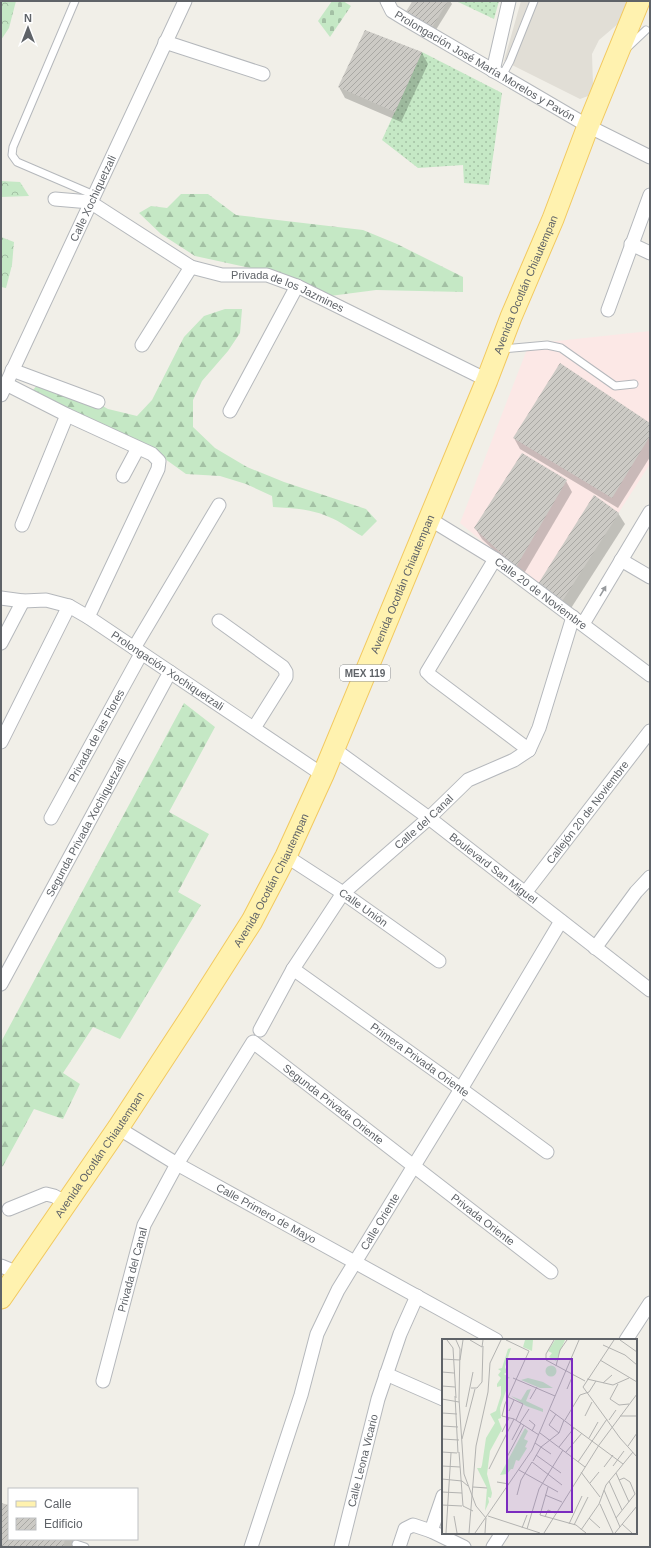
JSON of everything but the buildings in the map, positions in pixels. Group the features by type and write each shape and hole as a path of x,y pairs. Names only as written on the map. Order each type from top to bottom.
{"main road":[{"name":"Avenida Ocotlán Chiautempan","path":"1,1298 10,1269 67,1203 118,1128 252,921 286,856 334,750 428,518 487,380 498,349 553,219 588,126 639,1"}],"street":[{"name":"Calle Xochiquetzali","path":"3,389 185,1"},
{"name":"Prolongación José María Morelos y Pavón","path":"387,1 392,11 398,15 588,126 650,157"},
{"path":"498,73 509,1"},
{"path":"165,42 263,74"},
{"path":"608,310 650,195"},
{"path":"55,199 76,200 92,198"},
{"name":"Privada de los Jazmines","path":"92,198 191,267 222,275 267,275 297,286 487,380"},
{"path":"631,244 650,253"},
{"path":"142,345 191,267"},
{"path":"230,411 297,286"},
{"path":"12,370 98,402"},
{"path":"3,389 67,415 152,454 159,461 158,469 88,617"},
{"path":"22,525 67,415"},
{"path":"123,476 138,448"},
{"name":"Privada de las Flores","path":"51,818 138,651 219,505"},
{"path":"495,559 429,666 428,672 432,677 529,750 539,728 578,621 621,560 650,512"},
{"name":"Calle 20 de Noviembre","path":"428,518 495,559 650,675"},
{"path":"621,560 650,577"},
{"name":"Prolongación Xochiquetzali","path":"1,598 23,601 46,600 70,606 323,775"},
{"path":"1,643 23,601"},
{"path":"1,742 70,606"},
{"path":"219,621 283,667 286,672 286,677 254,728"},
{"name":"Segunda Privada Xochiquetzalli","path":"1,984 170,672"},
{"name":"Callejón 20 de Noviembre","path":"525,893 650,731"},
{"name":"Boulevard San Miguel","path":"334,750 429,818 650,990"},
{"name":"Calle del Canal","path":"260,1030 292,969 343,893 429,818 468,780 514,760 529,750"},
{"name":"Calle Unión","path":"286,856 343,893 440,961"},
{"path":"595,948 636,892 650,877"},
{"name":"Calle Oriente","path":"251,1547 301,1395 317,1334 329,1307 461,1089 560,921"},
{"name":"Primera Privada Oriente","path":"292,969 547,1152"},
{"name":"Segunda Privada Oriente","path":"177,1164 253,1042 414,1167"},
{"name":"Calle Primero de Mayo","path":"118,1128 177,1164 494,1339"},
{"name":"Privada del Canal","path":"103,1381 144,1225 177,1164"},
{"name":"Privada Oriente","path":"414,1167 551,1272"},
{"path":"9,1209 46,1194 54,1196 67,1203"},
{"name":"Calle Leona Vicario","path":"341,1547 378,1400 400,1334 417,1296"},
{"path":"627,1339 650,1302"},
{"path":"386,1374 442,1399"},
{"path":"431,1531 442,1499"},
{"path":"399,1547 404,1532 409,1526 416,1526 431,1531 464,1547"},
{"path":"493,1547 501,1534"}],"lane":[{"path":"75,1 13,147 12,155 17,162 92,198"},
{"path":"498,73 510,61 534,1"},
{"path":"617,57 646,30"},
{"path":"498,349 547,345 561,348 615,386 634,384"},
{"path":"76,1544 85,1547"}],"shaded area":[{"path":"521,1 628,1 619,23 599,40 592,54 593,85 588,96 580,99 504,61"},
{"path":"650,331 650,464 559,605 460,523 529,344"}],"green space":[{"path":"1,1 16,1 9,28 1,40"},
{"path":"332,1 343,1 351,6 330,37 318,21"},
{"path":"456,1 499,1 494,19"},
{"path":"422,52 502,93 489,185 464,183 463,165 418,168 382,140"},
{"path":"1,181 20,182 29,196 1,197"},
{"path":"181,194 208,194 236,215 363,230 397,244 463,277 463,292 376,290 330,296 278,274 195,256 161,234 139,213 151,206 167,208"},
{"path":"1,237 14,242 12,265 6,288 1,287"},
{"path":"225,309 242,309 240,333 228,351 202,381 193,400 193,427 215,448 247,467 284,482 366,509 377,521 362,536 337,521 316,512 301,509 273,507 272,496 246,484 220,476 186,474 154,451 32,391 40,382 61,383 108,409 137,416 152,400 184,337 204,316"},
{"path":"184,703 215,727 169,812 209,834 178,892 201,905 120,1039 93,1027 63,1073 80,1084 63,1119 34,1109 3,1166 1,1167 1,1042"}]}
